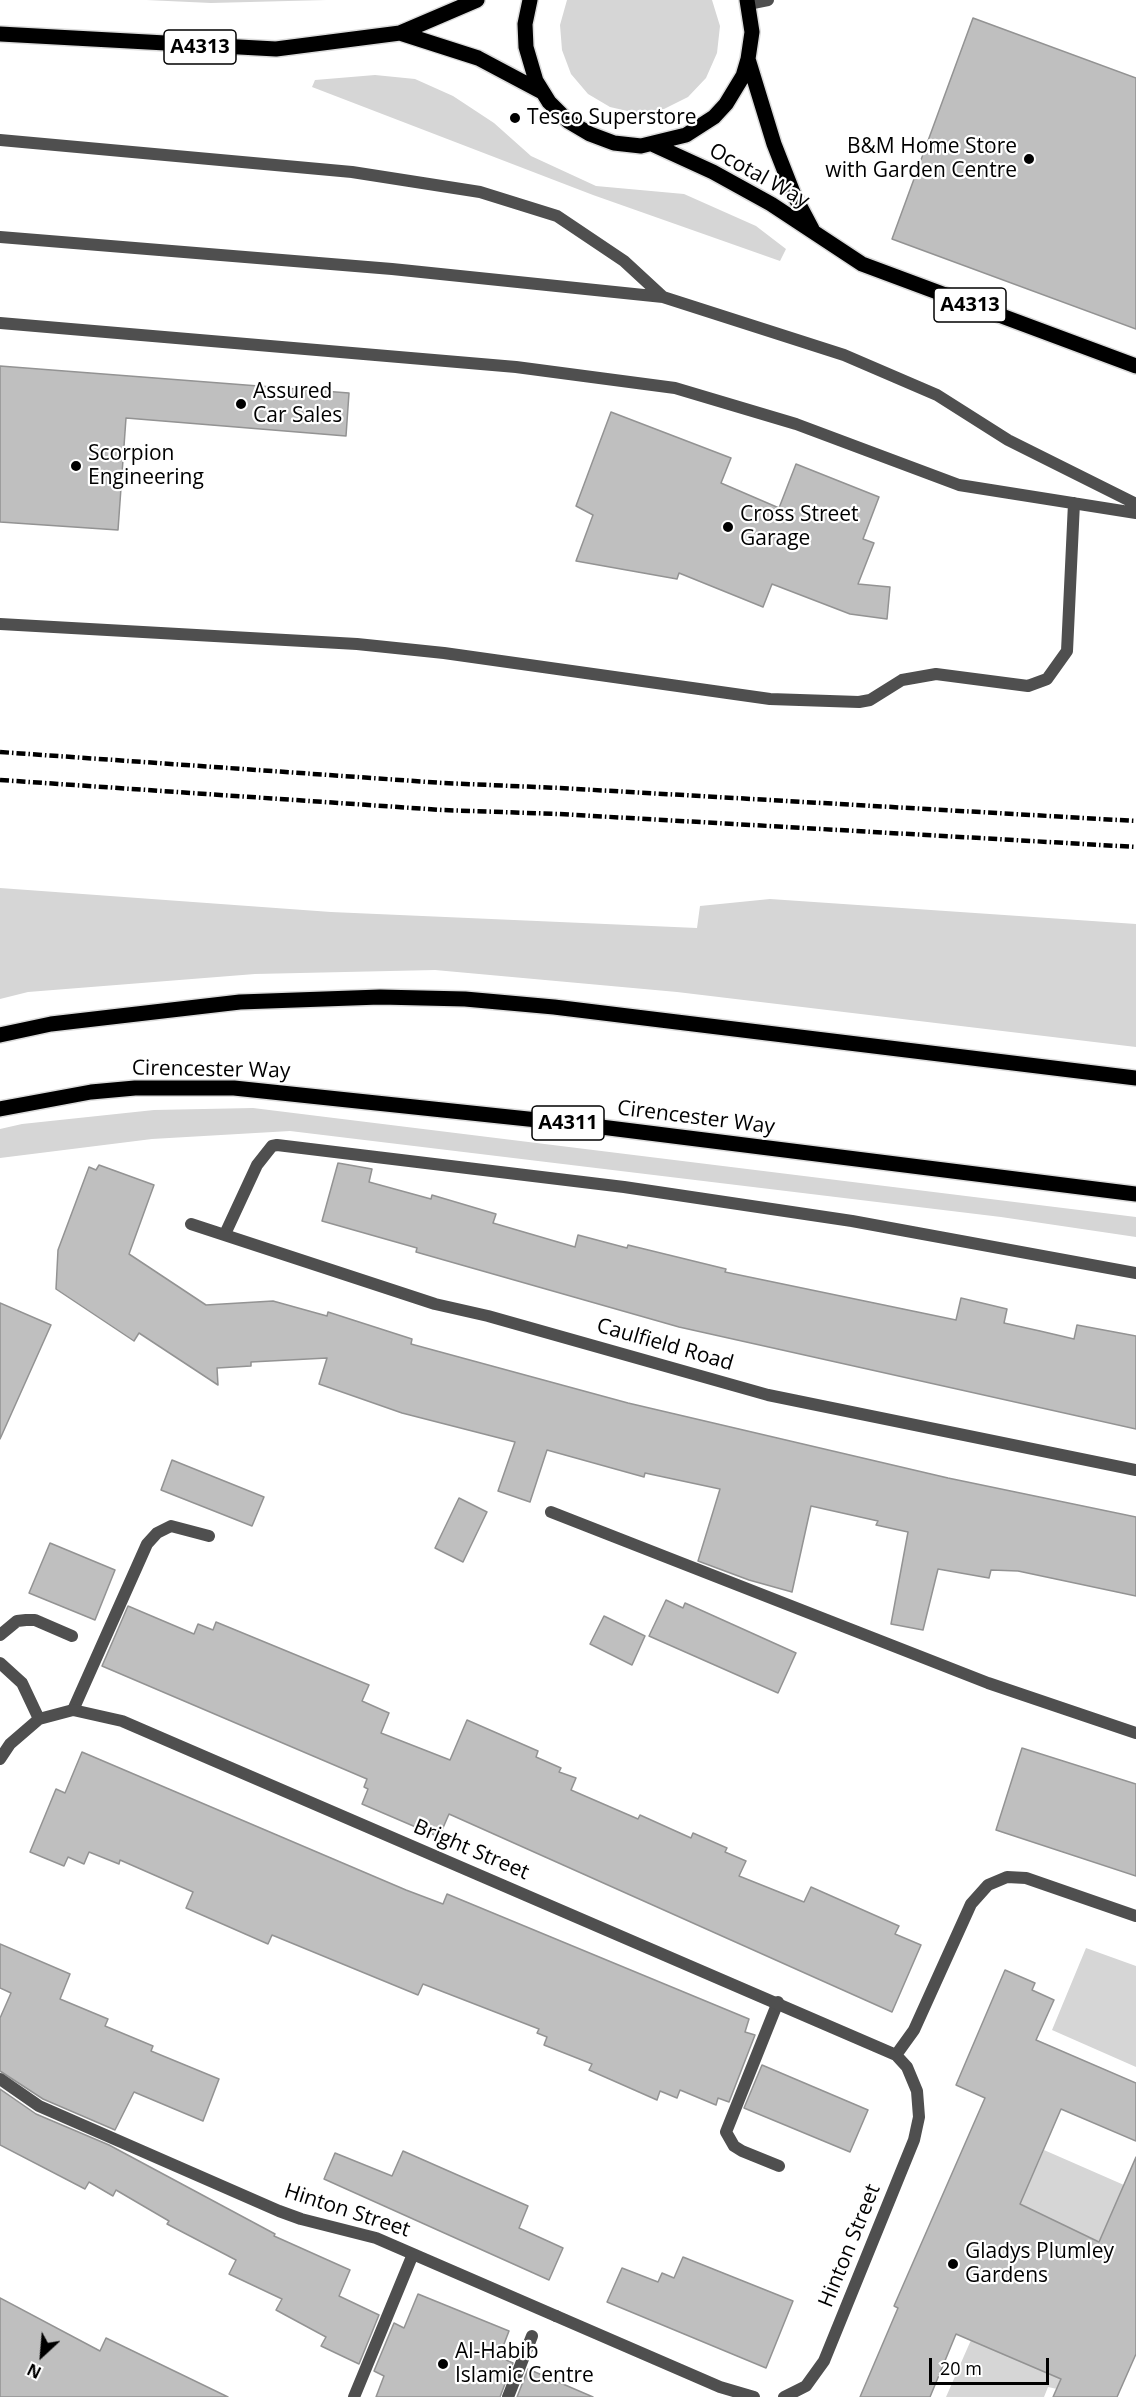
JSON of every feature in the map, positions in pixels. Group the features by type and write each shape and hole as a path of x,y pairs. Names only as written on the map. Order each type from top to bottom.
{"main road":[{"name":"A4313","path":"0,34 276,49 400,33 477,0"},
{"name":"A4313","path":"530,0 525,24 526,47 532,70 542,92 558,112 590,134 615,143 654,144 686,135 714,117 735,90 748,59 752,32 748,2"},
{"name":"A4313","path":"400,33 478,58 542,92"},
{"name":"Ocotal Way","path":"748,59 774,144 794,195 812,229"},
{"name":"Ocotal Way","path":"654,144 713,172 812,229 862,264 1136,366"},
{"path":"0,1035 51,1024 240,1002 380,997 465,999 554,1007 1136,1078"},
{"name":"Cirencester Way","path":"0,1109 91,1092 135,1088 234,1088 585,1125 1136,1194"}],"street":[{"path":"748,2 768,0"},
{"path":"0,140 352,172 480,192 557,216 594,238 624,261 663,297"},
{"path":"0,237 392,269 663,297 844,355 937,395 1008,440 1136,504"},
{"path":"0,323 504,365 675,388 796,424 959,485 1136,513"},
{"path":"0,624 368,645 444,653 770,699 859,702 870,700 902,680 936,674 1028,686 1047,679 1067,651 1074,503"},
{"path":"225,1234 257,1165 272,1146 277,1145 624,1186 852,1221 1136,1273"},
{"name":"Caulfield Road","path":"191,1224 435,1304 488,1316 768,1395 1136,1470"},
{"path":"551,1512 988,1683 1136,1733"},
{"path":"73,1710 147,1544 157,1533 171,1526 209,1536"},
{"path":"0,1635 17,1621 35,1620 72,1636"},
{"path":"0,1663 22,1683 39,1719"},
{"name":"Bright Street","path":"0,1759 10,1744 39,1719 73,1710 122,1721 778,2002 896,2055"},
{"path":"896,2055 914,2030 971,1904 988,1885 1007,1877 1026,1878 1136,1916"},
{"path":"778,2002 726,2132 734,2146 779,2166"},
{"name":"Hinton Street","path":"784,2397 806,2386 824,2361 914,2140 919,2117 917,2091 907,2067 896,2055"},
{"name":"Hinton Street","path":"0,2079 39,2106 279,2211 301,2219 376,2238 720,2387 754,2397"},
{"path":"354,2397 413,2254"},
{"path":"508,2397 532,2336"}],"shaded area":[{"path":"146,0 327,0 211,3"},
{"path":"567,0 712,0 720,26 717,53 706,78 688,97 664,109 636,113 610,107 588,94 571,74 562,50 560,25"},
{"path":"375,75 415,79 453,96 494,123 531,156 596,186 684,194 756,226 786,249 780,261 593,195 312,87 315,80"},
{"path":"0,888 331,912 697,928 700,906 770,899 1136,924 1136,1047 677,992 435,970 255,974 28,992 0,999"},
{"path":"253,1108 1136,1217 1136,1237 1001,1217 290,1131 152,1139 0,1158 0,1129 22,1124 154,1110"},
{"path":"1086,1948 1136,1966 1136,2067 1052,2030"},
{"path":"1044,2150 1124,2185 1066,2317 986,2281"},
{"path":"971,2340 1061,2379 1057,2389 1048,2387 1044,2397 946,2397"}],"building":[{"name":"B&M Home Store with Garden Centre","path":"973,18 1136,78 1136,329 892,239"},
{"path":"0,366 349,393 346,436 126,418 118,530 0,522"},
{"name":"Cross Street Garage","path":"611,412 731,458 721,483 779,508 796,464 879,497 863,539 874,543 858,584 890,587 887,619 850,614 772,584 763,607 679,573 677,579 576,561 593,515 576,506"},
{"path":"338,1163 372,1169 369,1182 431,1199 432,1195 496,1214 493,1223 575,1247 578,1235 726,1269 725,1272 956,1320 961,1298 1007,1309 1004,1323 1074,1339 1077,1325 1136,1336 1136,1429 679,1327 416,1252 417,1248 322,1221"},
{"path":"99,1165 154,1185 129,1254 206,1305 273,1301 327,1316 328,1312 412,1339 411,1344 628,1403 948,1478 1136,1517 1136,1596 1018,1571 991,1570 989,1578 938,1569 923,1630 891,1624 908,1532 876,1525 878,1521 811,1506 792,1592 749,1580 698,1561 720,1489 645,1473 644,1477 547,1450 530,1502 498,1491 515,1442 402,1413 319,1384 327,1358 251,1362 251,1366 217,1368 218,1385 139,1333 134,1341 56,1289 58,1250 89,1167 96,1170"},
{"path":"0,1303 51,1325 0,1439"},
{"path":"172,1460 264,1497 252,1526 161,1490"},
{"path":"459,1498 487,1512 463,1562 435,1548"},
{"path":"50,1543 115,1570 95,1620 29,1593"},
{"path":"666,1600 683,1608 685,1603 796,1653 778,1693 649,1636"},
{"path":"128,1606 194,1634 198,1624 213,1630 216,1622 369,1685 362,1701 389,1713 381,1733 450,1760 467,1720 538,1751 536,1757 561,1768 559,1772 576,1778 571,1790 638,1819 640,1815 691,1838 693,1833 727,1848 725,1852 746,1861 739,1876 804,1902 811,1887 899,1926 895,1934 921,1945 892,2012 449,1814 439,1837 362,1804 368,1789 364,1787 367,1779 102,1666"},
{"path":"604,1616 645,1636 632,1665 590,1644"},
{"path":"1022,1748 1136,1784 1136,1876 996,1830"},
{"path":"82,1752 406,1890 443,1904 447,1894 749,2019 745,2032 755,2035 729,2102 718,2098 716,2105 680,2090 677,2098 660,2091 657,2100 589,2070 592,2064 544,2045 547,2037 537,2033 539,2029 423,1984 418,1995 272,1935 268,1944 186,1908 193,1892 120,1860 119,1864 89,1852 84,1864 68,1857 64,1866 30,1852 56,1789 65,1793"},
{"path":"0,1944 70,1974 60,1999 108,2019 105,2026 153,2046 151,2051 219,2079 203,2121 134,2092 115,2130 43,2099 0,2071 0,2018 11,1993 0,1988"},
{"path":"1005,1970 1035,1983 1032,1990 1054,2000 1036,2040 1136,2083 1136,2141 1061,2109 1020,2204 1099,2242 1136,2157 1136,2354 1117,2397 1053,2397 1061,2379 956,2334 930,2397 860,2397 898,2308 894,2306 985,2098 956,2085"},
{"path":"762,2065 868,2110 850,2152 744,2108"},
{"path":"0,2089 36,2114 109,2145 275,2234 274,2236 350,2270 339,2296 379,2315 359,2364 321,2346 326,2337 276,2310 282,2299 229,2274 236,2260 167,2224 169,2221 116,2190 113,2196 89,2182 85,2189 0,2145"},
{"path":"403,2151 528,2206 519,2228 563,2248 549,2280 324,2179 335,2153 392,2176"},
{"path":"683,2257 793,2301 766,2368 607,2302 622,2268 658,2282 662,2273 674,2278"},
{"name":"Al-Habib Islamic Centre","path":"418,2294 509,2331 499,2357 513,2363 500,2397 376,2397 384,2376 374,2371 394,2323 404,2328"},
{"path":"0,2298 100,2351 106,2338 228,2397 0,2397"},
{"path":"528,2369 593,2397 517,2397"}],"railway":[{"path":"0,752 443,783 1136,821"},
{"path":"0,780 442,810 559,814 1136,847"}],"place":[{"name":"Tesco Superstore","path":"515,118"},
{"name":"B&M Home Store with Garden Centre","path":"1029,159"},
{"name":"Assured Car Sales","path":"241,404"},
{"name":"Scorpion Engineering","path":"76,466"},
{"name":"Cross Street Garage","path":"728,527"},
{"name":"Gladys Plumley Gardens","path":"953,2264"},
{"name":"Al-Habib Islamic Centre","path":"443,2364"}]}
